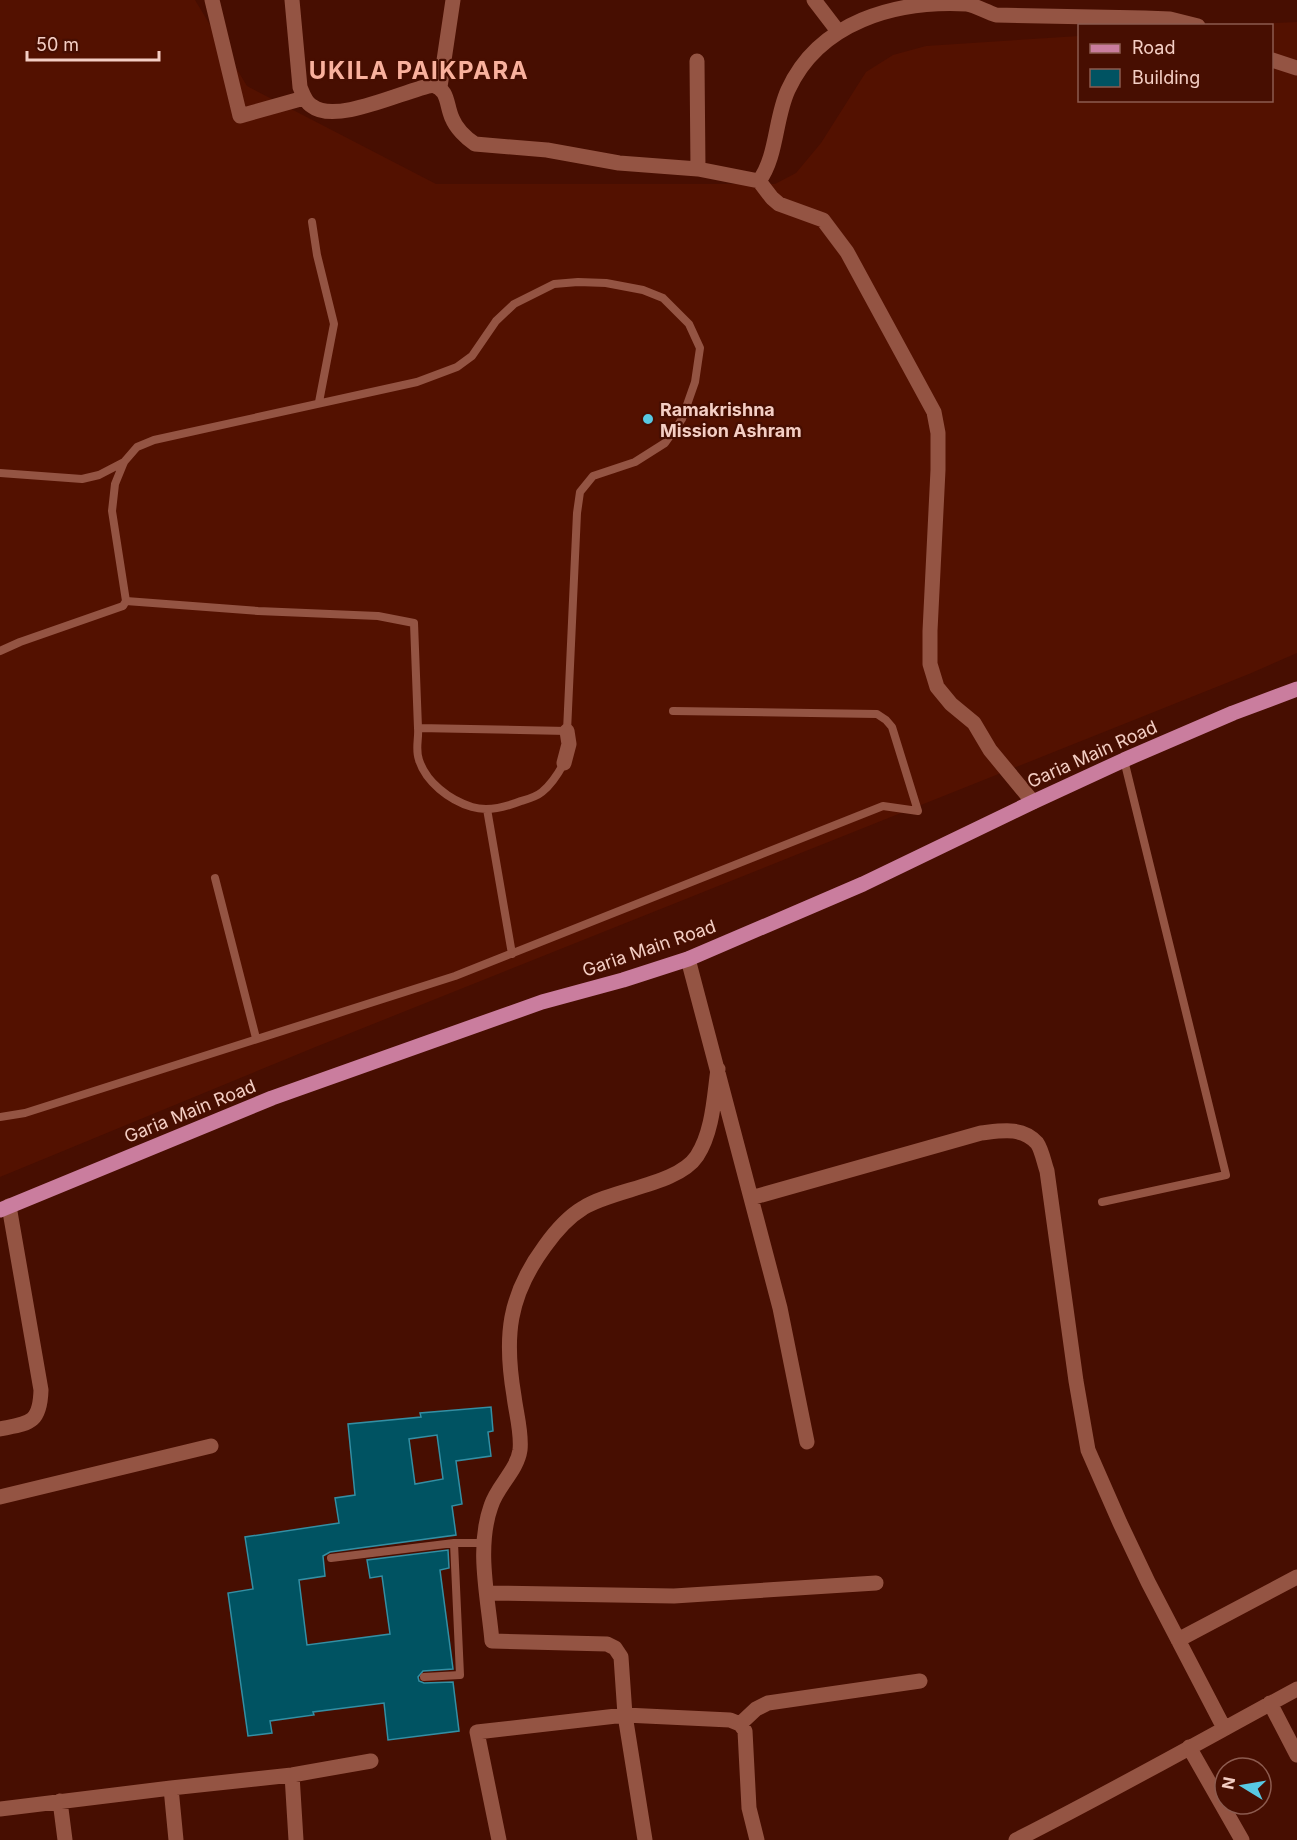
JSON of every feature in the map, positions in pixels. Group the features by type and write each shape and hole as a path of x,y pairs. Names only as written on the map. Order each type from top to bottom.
{"main road":[{"name":"Garia Main Road","path":"5,1208 272,1098 542,1002 688,959 862,884 1124,760 1233,713 1297,689"}],"street":[{"path":"212,0 240,116 304,98"},
{"path":"292,0 300,87 304,98 312,107 323,111 338,112 378,103 433,85 440,87 445,93 452,118 468,140 476,144 548,150 619,163 698,169 759,181 779,204 823,220 847,252 934,412 938,433 938,470 930,664 937,687 951,704 974,723 990,750 1033,802"},
{"path":"440,87 453,0"},
{"path":"814,0 837,30"},
{"path":"759,181 767,167 787,92 801,68 819,44 837,30 865,15 893,5 970,2 977,9 996,15 1153,18 1190,24"},
{"path":"1273,60 1297,68"},
{"path":"697,61 698,169"},
{"path":"564,763 569,744 567,731"},
{"path":"688,959 780,1308 807,1443"},
{"path":"645,1840 626,1715 621,1657 615,1648 607,1644 492,1641 484,1543 491,1503 515,1465 520,1452 521,1439 510,1375 508,1345 511,1313 524,1279 545,1246 569,1218 582,1208 598,1200 675,1174 691,1165 703,1145 711,1119 718,1069"},
{"path":"751,1198 981,1133 1007,1130 1025,1134 1038,1144 1047,1171 1076,1381 1088,1450 1120,1523 1224,1728"},
{"path":"0,1429 30,1422 40,1408 41,1390 5,1208"},
{"path":"0,1497 211,1446"},
{"path":"1178,1640 1297,1577"},
{"path":"487,1593 674,1596 876,1583"},
{"path":"740,1724 756,1709 768,1703 920,1680"},
{"path":"1016,1840 1110,1792 1154,1765 1297,1689"},
{"path":"1270,1704 1297,1755"},
{"path":"499,1840 477,1732 626,1715 730,1720 740,1724 746,1731 749,1808 757,1840"},
{"path":"1189,1748 1242,1840"},
{"path":"0,1809 292,1775 371,1761"},
{"path":"292,1775 296,1840"},
{"path":"171,1788 176,1840"},
{"path":"60,1801 65,1840"}],"lane":[{"path":"312,222 317,255 334,324 319,402"},
{"path":"0,651 123,606 126,601 112,511 115,484 124,462 137,447 154,440 417,382 457,367 472,356 496,321 514,304 554,284 606,283 643,290 663,298 689,324 700,348 695,382 682,419 665,442 635,462 593,476 580,492 576,513 567,731 418,728"},
{"path":"0,472 82,479 99,475 124,462"},
{"path":"126,601 258,611 378,616 414,623 419,740 416,748 418,759 427,776 445,794 472,807 487,809 506,807 540,794 553,781 564,763"},
{"path":"0,1117 25,1113 455,976 883,806 918,811 892,727 877,714 673,711"},
{"path":"1102,1202 1226,1175 1124,760"},
{"path":"487,809 512,954"},
{"path":"215,878 256,1038"},
{"path":"331,1558 454,1544 484,1543"},
{"path":"424,1677 459,1675 454,1544"}],"shaded area":[{"name":"Ramakrishna Mission Ashram","path":"0,0 195,0 247,86 436,184 775,184 796,173 821,143 866,72 893,55 926,46 1078,36 1078,102 1273,102 1273,24 1258,24 1297,22 1297,653 313,1048 0,1177"}],"building":[{"path":"491,1407 493,1431 488,1432 491,1456 456,1461 462,1504 452,1506 456,1535 330,1552 323,1556 325,1576 299,1580 307,1645 390,1634 382,1576 370,1578 367,1560 448,1550 449,1568 440,1570 453,1669 423,1671 418,1677 419,1681 424,1683 453,1682 459,1731 388,1740 384,1703 313,1712 314,1715 270,1721 272,1733 248,1736 228,1593 253,1589 245,1537 339,1523 335,1498 355,1495 348,1424 421,1417 420,1413","holes":["437,1435 443,1479 415,1484 409,1439"]}],"place":[{"name":"Ramakrishna Mission Ashram","path":"648,419"}],"district":[{"name":"UKILA PAIKPARA","path":"419,70"}]}
